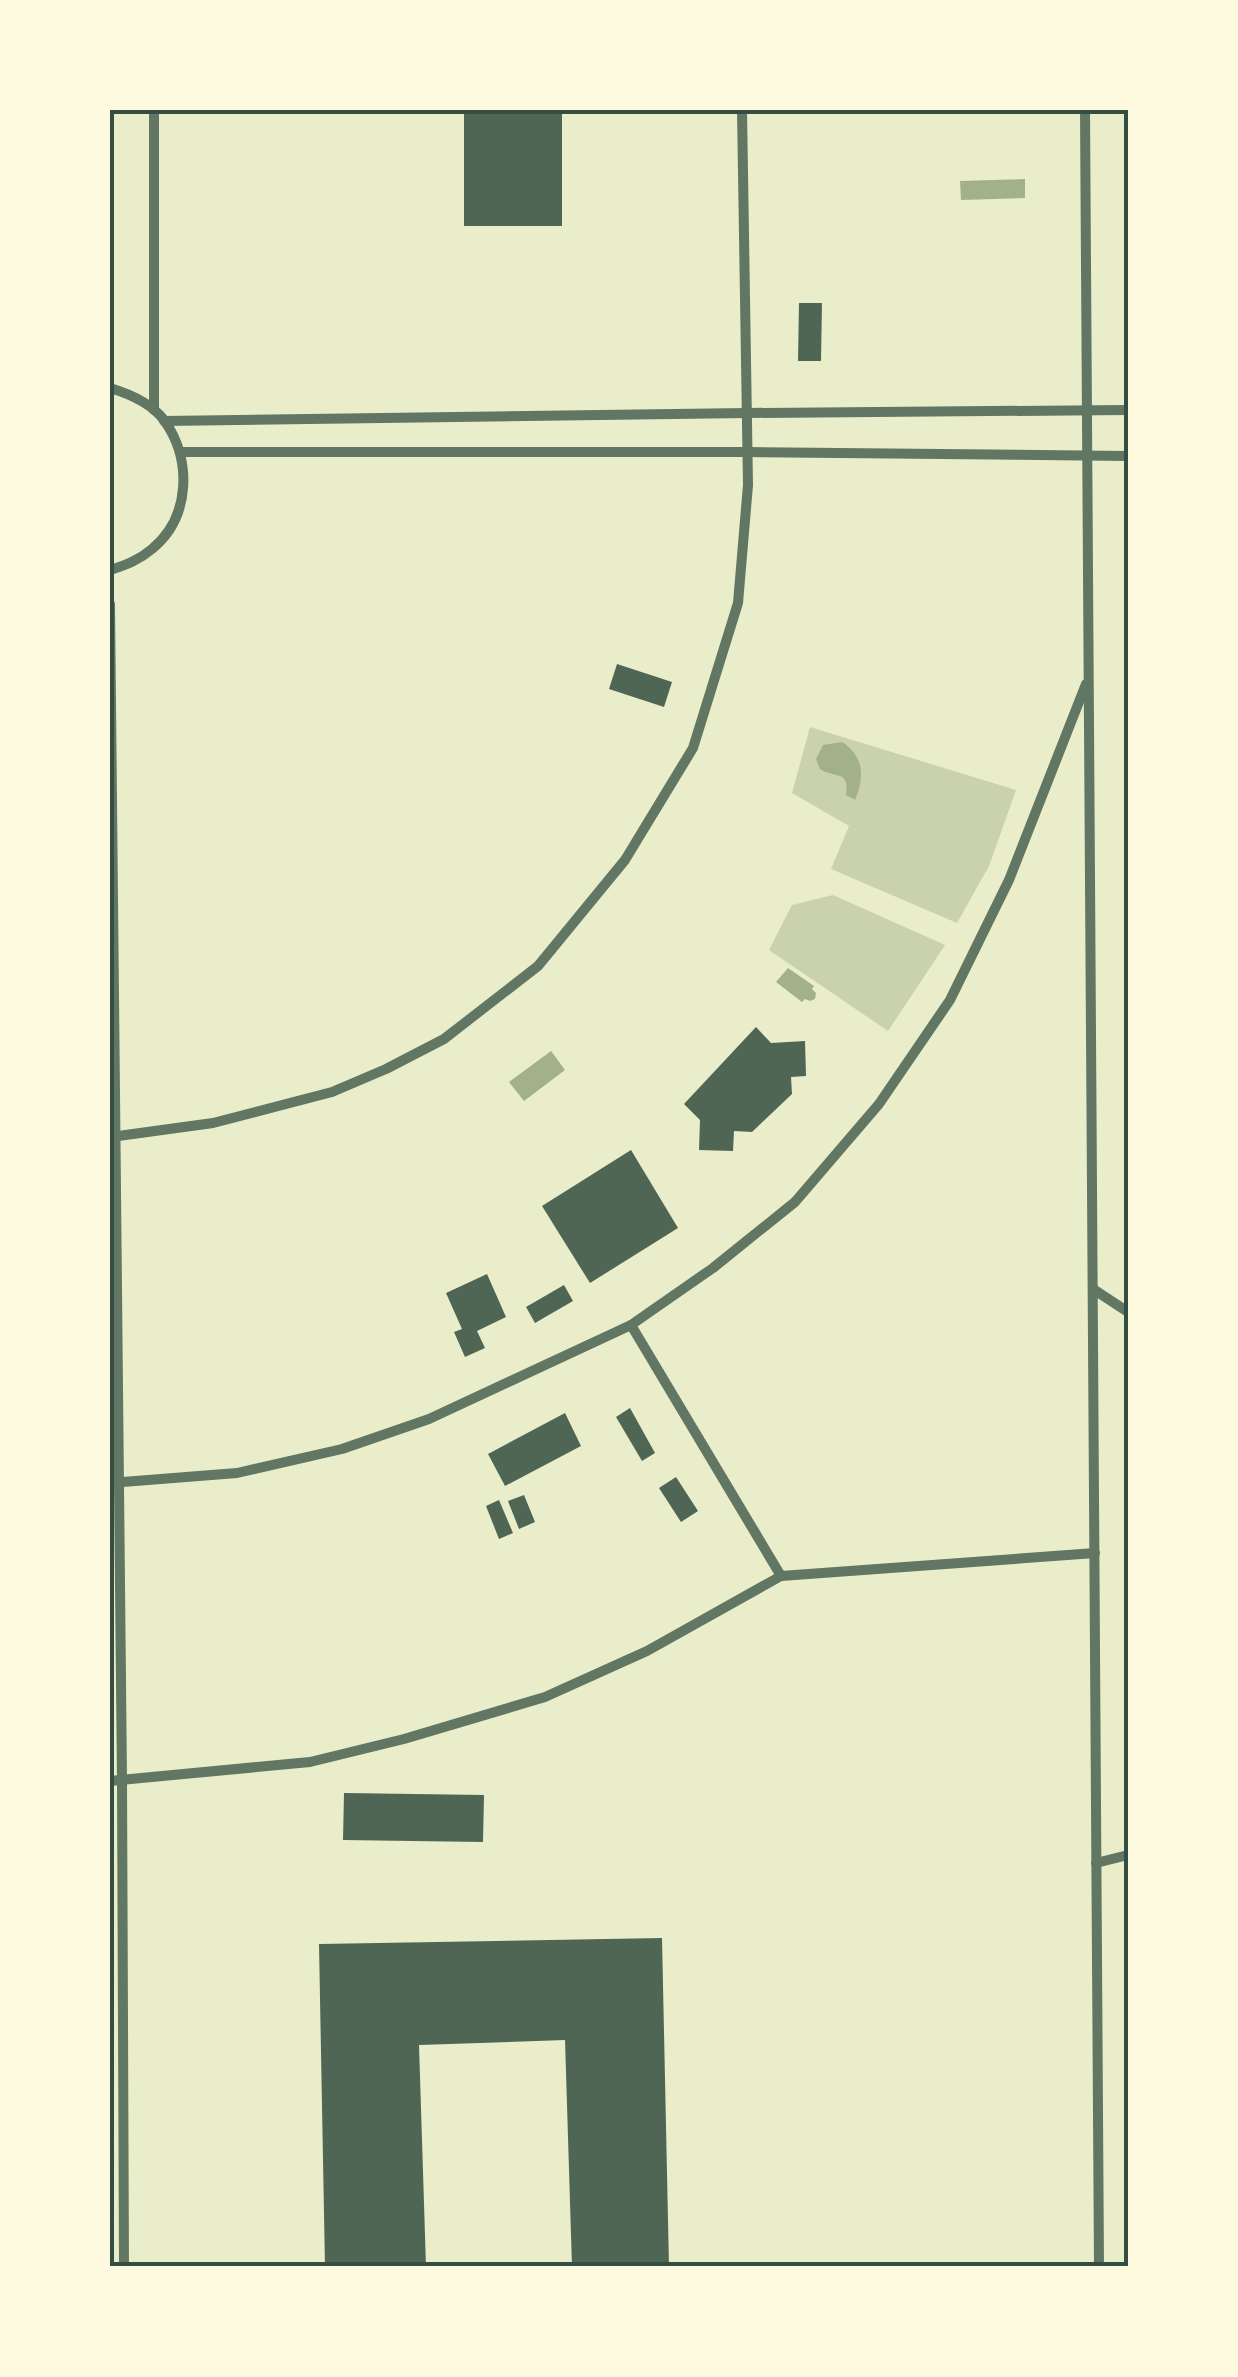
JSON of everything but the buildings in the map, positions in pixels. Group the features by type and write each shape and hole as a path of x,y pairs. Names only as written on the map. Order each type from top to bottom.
{"street":[{"path":"154,110 154,410"},
{"path":"113,1137 212,1123 332,1092 444,1039 538,966 625,860 693,748 738,604 748,485 742,110"},
{"path":"1085,110 1099,2267"},
{"path":"110,388 130,394 164,421 180,452 185,477 172,527 155,547 134,562 110,570"},
{"path":"164,421 1128,410"},
{"path":"180,452 1128,456"},
{"path":"110,604 116,1781 124,2267"},
{"path":"114,1483 237,1473 342,1449 429,1419 631,1325 795,1202 879,1104 950,1000 1008,880 1089,676"},
{"path":"1093,1289 1128,1312"},
{"path":"631,1325 781,1576"},
{"path":"116,1781 310,1762 546,1698 647,1650 781,1576 1095,1553"},
{"path":"1096,1863 1128,1855"},
{"path":"110,2132 123,2132"}],"shaded area":[{"path":"1025,179 1025,198 961,200 960,181"},
{"path":"810,727 1016,790 989,866 957,923 831,869 849,826 792,793"},
{"path":"842,742 855,754 861,768 855,800 846,795 846,781 820,769 816,759 823,745"},
{"path":"833,895 945,945 888,1031 769,950 792,905"},
{"path":"788,968 814,986 815,999 802,1002 776,982"},
{"path":"551,1051 565,1070 524,1101 509,1082"}]}
